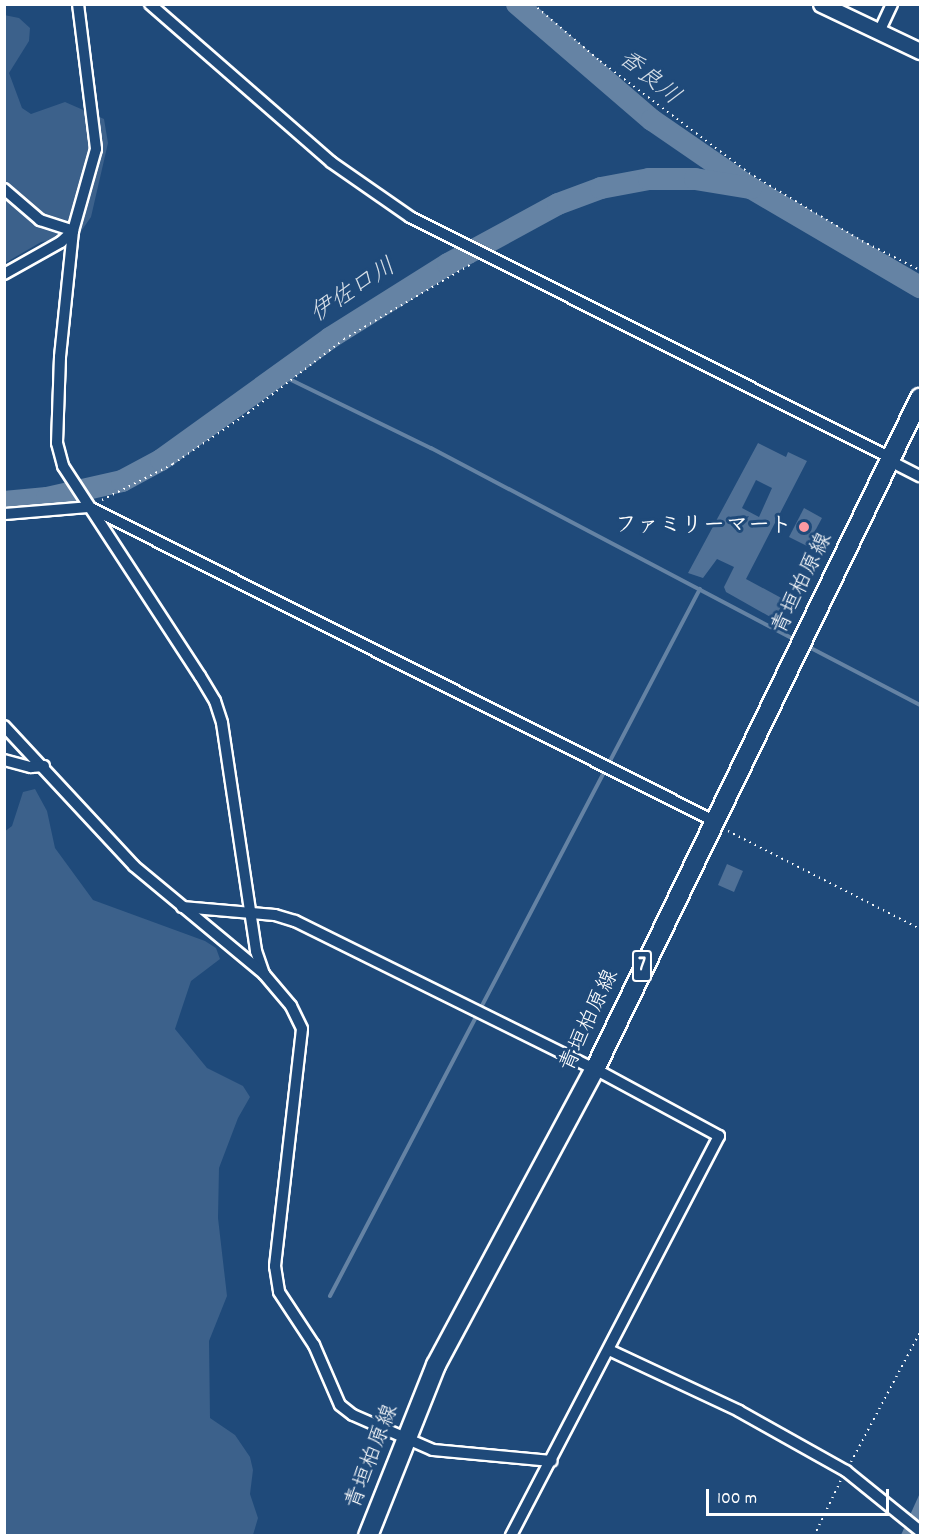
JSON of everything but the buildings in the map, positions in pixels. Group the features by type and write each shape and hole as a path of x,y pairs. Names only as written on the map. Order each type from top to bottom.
{"main road":[{"path":"821,4 921,51"},
{"name":"青垣柏原線","path":"368,1536 405,1438 436,1365 595,1069 713,822 921,398"}],"street":[{"path":"78,4 96,149 73,231 55,421 63,466 215,701 249,913 264,974"},
{"path":"150,4 331,162 410,217 921,476"},
{"path":"879,32 892,4"},
{"path":"4,189 40,220 73,231"},
{"path":"4,274 61,242 73,231"},
{"path":"4,514 89,507 713,822"},
{"path":"4,726 44,766 134,866 264,974 291,1006 302,1029 275,1277 279,1292 314,1345 340,1405 353,1415 433,1450 550,1461"},
{"path":"4,760 31,767 44,766"},
{"path":"182,907 249,913 296,921 595,1069 719,1136 511,1536"},
{"path":"609,1350 739,1411 849,1473 921,1531"}],"path":[{"path":"532,4 600,61 749,173 862,242 921,270"},
{"path":"89,507 173,464 248,413 344,339 485,256"},
{"path":"713,822 921,929"},
{"path":"814,1536 921,1332"}],"shaded area":[{"path":"4,15 19,18 30,28 29,41 9,73 22,108 31,114 65,102 104,119 108,143 91,217 77,237 41,242 5,263"},
{"path":"35,789 47,811 55,848 93,900 205,941 216,948 220,959 191,981 175,1029 207,1068 243,1086 250,1097 238,1118 219,1168 218,1218 227,1296 209,1341 210,1418 235,1435 250,1457 253,1470 250,1494 258,1518 253,1535 5,1535 4,832 12,826 23,792"},
{"path":"920,1493 920,1535 901,1535"}],"waterway":[{"name":"香良川","path":"517,4 652,120 751,188 920,287"},
{"name":"伊佐口川","path":"4,502 47,498 122,481 161,460 330,338 448,264 558,204 601,188 649,179 695,179 751,188"},
{"path":"281,375 431,448 797,641"},
{"path":"330,1296 700,589"},
{"path":"807,646 920,705"}],"place":[{"name":"ファミリーマート","path":"804,527"}]}
